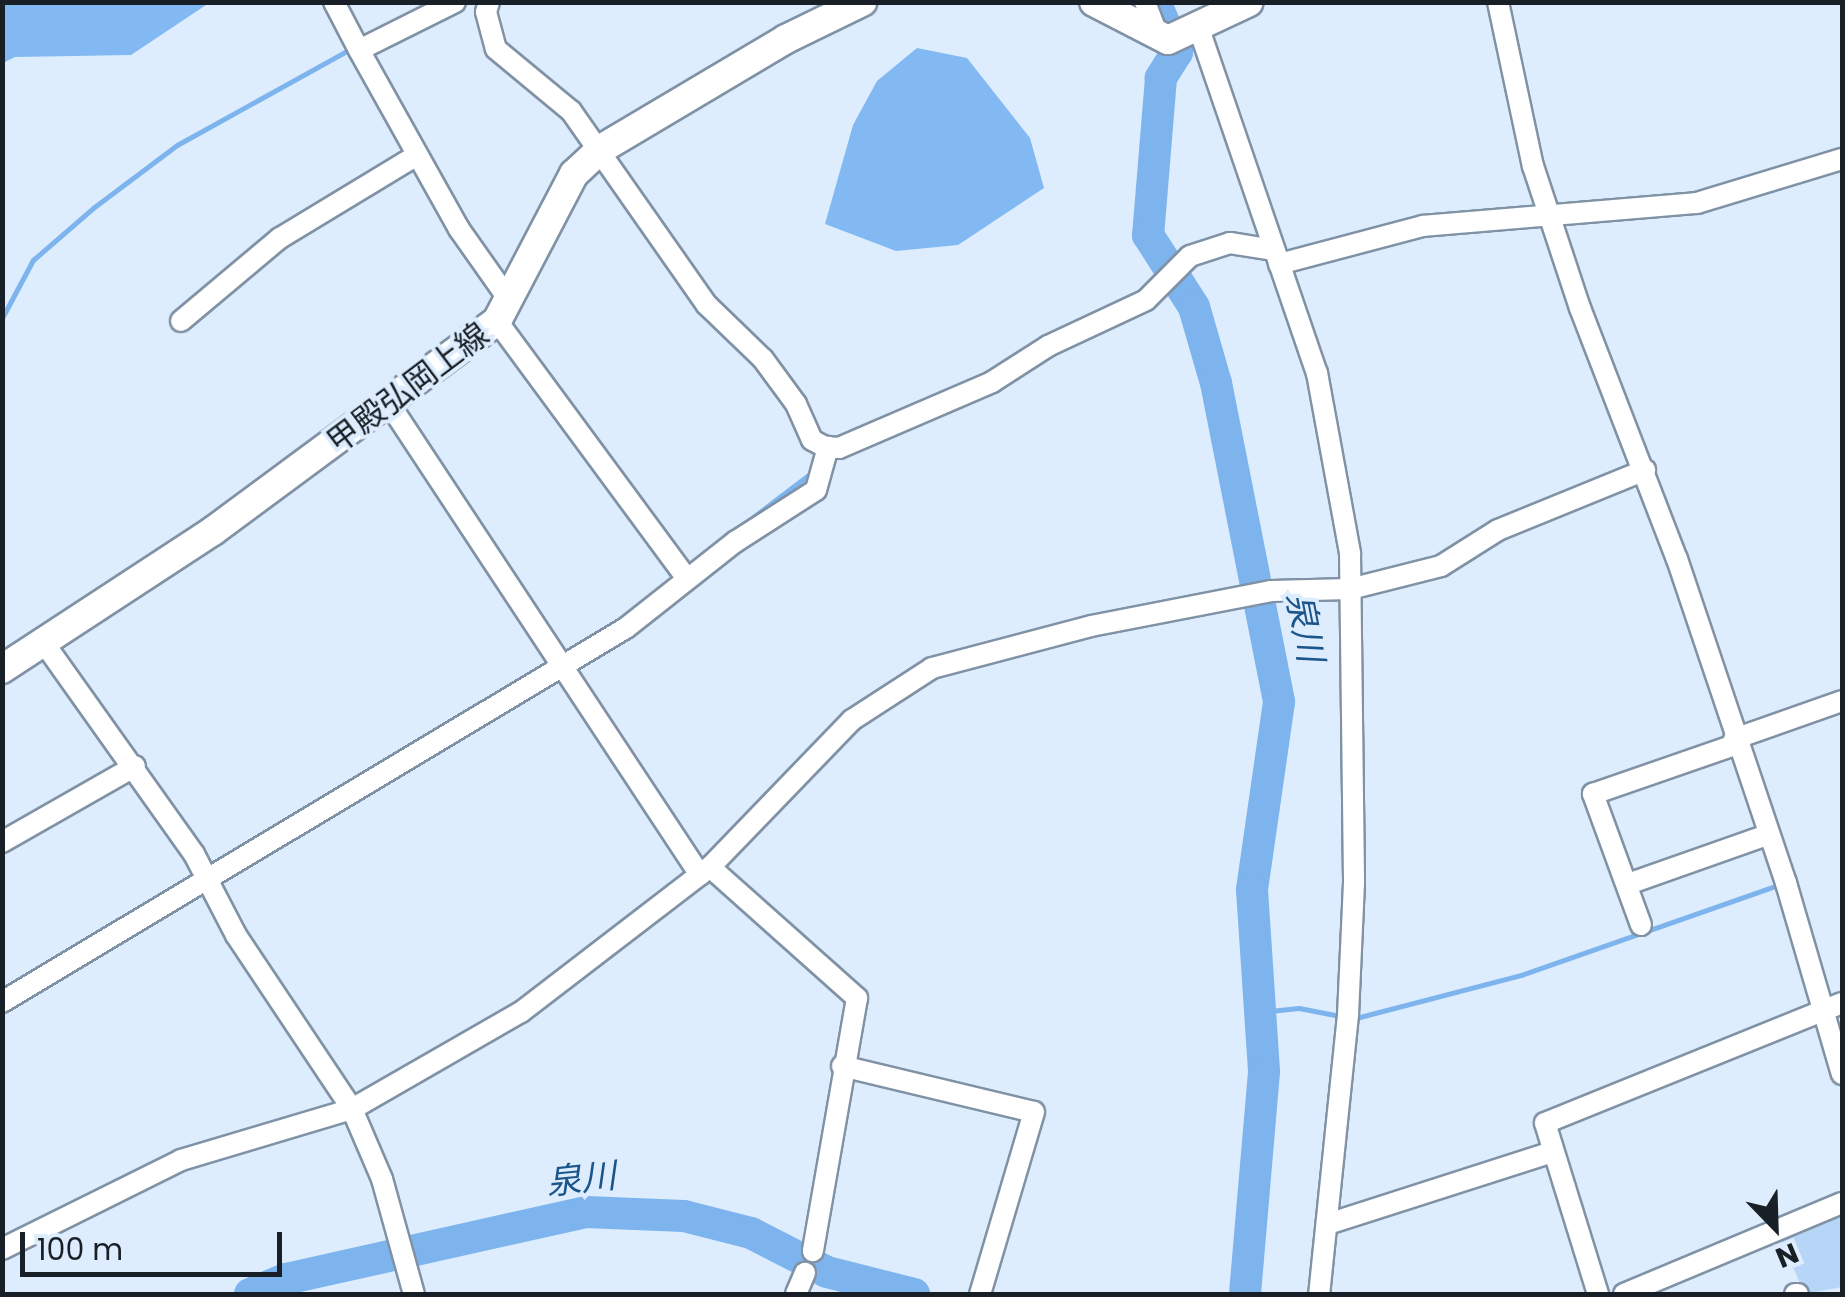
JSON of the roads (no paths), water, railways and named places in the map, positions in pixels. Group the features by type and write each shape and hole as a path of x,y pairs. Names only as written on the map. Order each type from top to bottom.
{"main road":[{"name":"甲殿弘岡上線","path":"2,669 390,405 503,310 574,174 604,147 786,38 862,2"},
{"path":"1094,2 1176,36 1249,2"}],"street":[{"path":"334,2 503,310 681,571"},
{"path":"355,43 455,2"},
{"path":"2,1002 202,869 560,661 681,571 816,490 823,446 796,404 706,304 604,147 546,85 496,49 486,12 490,2"},
{"path":"1145,2 1176,36 1276,257 1316,373 1350,589 1354,883 1348,1018 1318,1294"},
{"path":"1498,2 1522,124 1550,215 1645,470 1767,835 1834,1007 1842,1074"},
{"path":"181,321 280,238 417,155"},
{"path":"823,446 839,448 992,382 1048,346 1146,300 1168,274 1230,243 1276,257 1423,226 1697,203 1842,160"},
{"path":"390,405 705,871 858,998 842,1066 834,1155 813,1251"},
{"path":"2,1250 180,1160 352,1109 521,1012 705,871 852,720 914,677 1007,644 1260,593 1350,589 1441,566 1498,530 1645,470"},
{"path":"44,643 135,766 202,869 236,935 352,1109 382,1179 414,1294"},
{"path":"1642,925 1592,794 1842,701"},
{"path":"2,842 135,766"},
{"path":"1628,884 1767,835"},
{"path":"1598,1294 1545,1122 1834,1007"},
{"path":"842,1066 1034,1112 980,1294"},
{"path":"1328,1224 1552,1152"},
{"path":"1624,1294 1842,1203"},
{"path":"796,1294 805,1273"}],"waterway":[{"name":"泉川","path":"1155,2 1177,52 1161,78 1148,235 1194,307 1216,383 1279,702 1252,890 1264,1072 1245,1294"},
{"path":"2,318 33,260 93,208 177,145 354,47"},
{"path":"548,80 566,95"},
{"path":"690,565 811,473"},
{"path":"1356,1018 1521,975 1772,887"},
{"path":"1260,1012 1299,1008 1345,1017"},
{"name":"泉川","path":"250,1294 286,1279 586,1212 684,1216 751,1233 827,1272 914,1294"}]}
